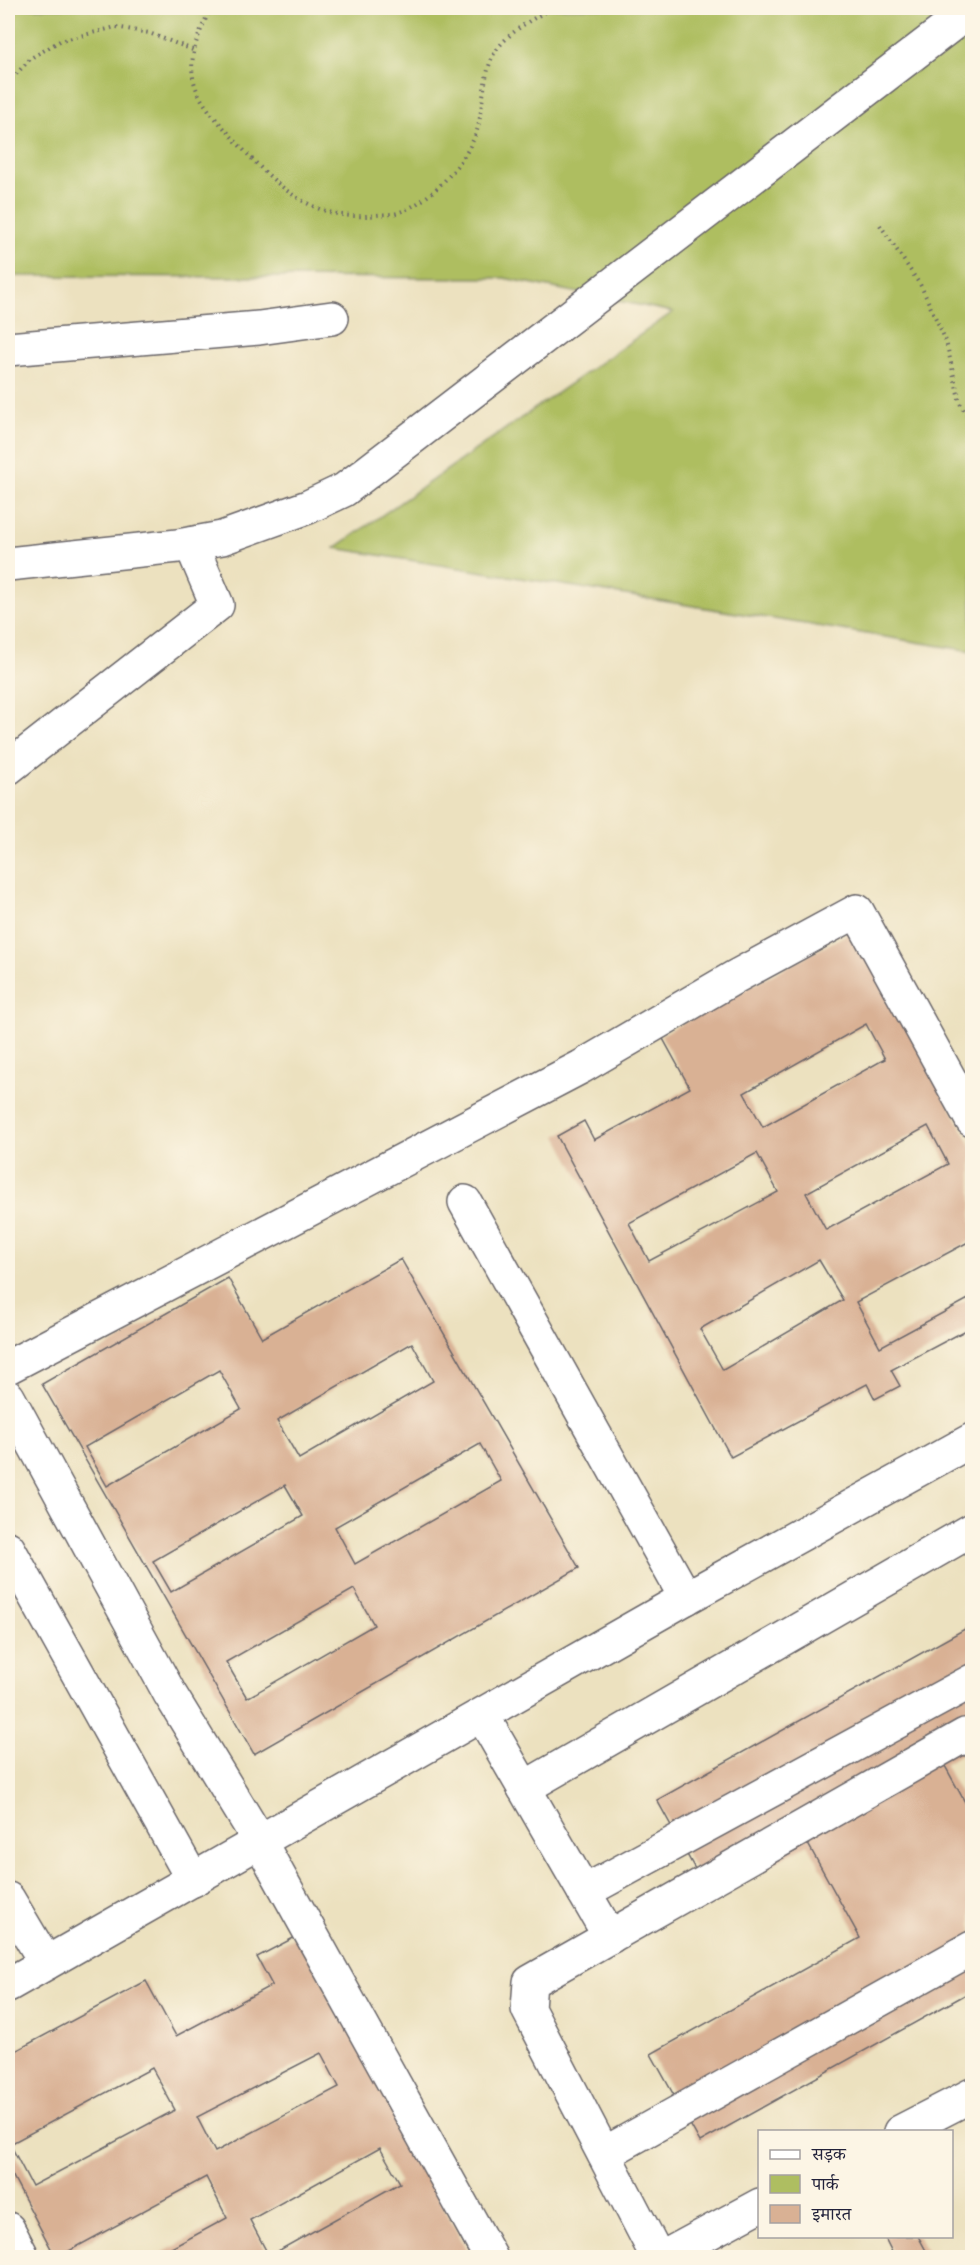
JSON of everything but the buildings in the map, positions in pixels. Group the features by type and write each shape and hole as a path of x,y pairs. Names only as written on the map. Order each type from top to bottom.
{"street":[{"path":"8,564 191,544 222,538 308,507 344,490 972,9"},
{"path":"8,349 259,328 332,318"},
{"path":"8,768 217,605 191,544"},
{"path":"8,1367 581,1066 735,977 856,911 972,1120"},
{"path":"465,1202 686,1598"},
{"path":"8,1397 170,1694 260,1842 491,2258"},
{"path":"8,1984 686,1598 970,1448"},
{"path":"524,1788 972,1530"},
{"path":"8,1548 193,1880"},
{"path":"584,1892 972,1681"},
{"path":"482,1715 610,1937"},
{"path":"758,2206 660,2258 528,2009 530,1982 965,1735 972,1740"},
{"path":"8,1899 46,1963"},
{"path":"604,2154 972,1948"},
{"path":"904,2130 972,2095"},
{"path":"8,2229 23,2258"}],"path":[{"path":"211,8 193,50 193,76 200,96 214,117 277,184 302,202 329,213 362,217 399,212 439,188 463,158 477,129 491,58 509,35 544,12 556,8"},
{"path":"8,83 31,58 60,41 116,27 149,33 193,50"},
{"path":"880,225 926,297 946,341 960,403 972,426"}],"green space":[{"path":"8,8 972,8 972,651 335,548 673,312 504,278 8,276"}]}
